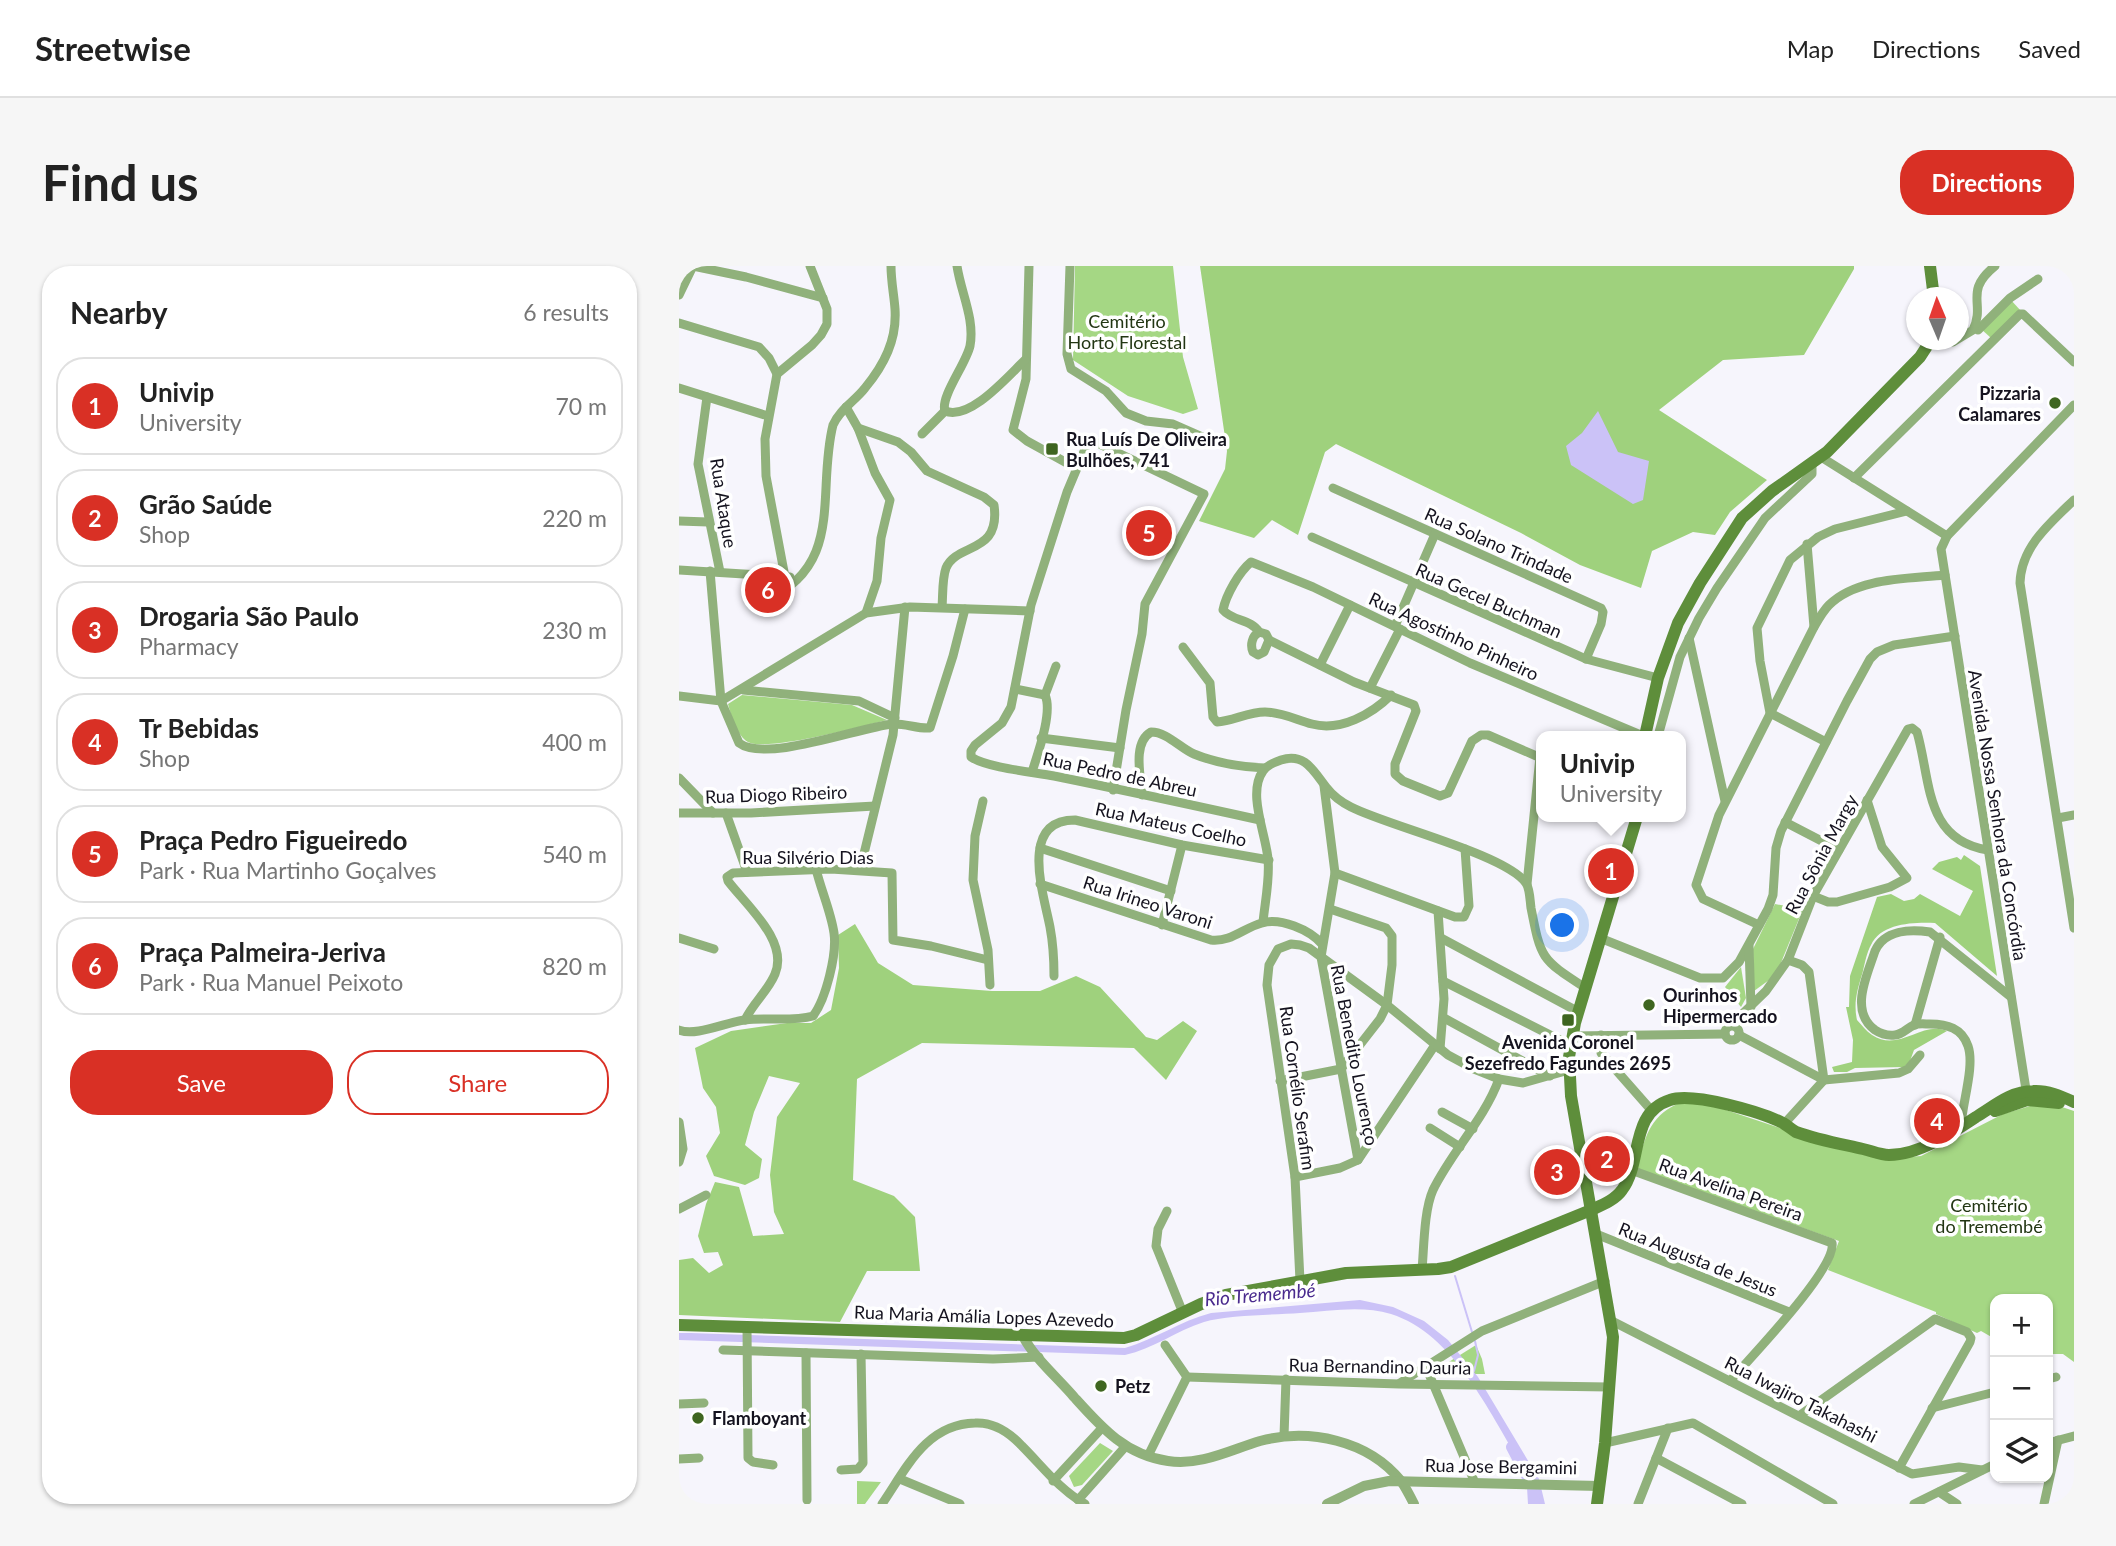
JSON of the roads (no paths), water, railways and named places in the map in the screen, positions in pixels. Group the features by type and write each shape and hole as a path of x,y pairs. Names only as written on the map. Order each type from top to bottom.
{"main road":[{"path":"1930,266 1933,287"},
{"path":"1645,731 1658,678 1678,623 1742,518 1772,491 1816,461 1925,350"},
{"path":"1597,1504 1613,1356 1612,1321 1573,1108 1569,1070 1577,1011 1635,822"},
{"path":"1652,1111 1668,1100 1691,1097 1726,1104 1784,1124 1794,1123 1840,1136 1853,1141 1862,1149 1883,1154 1904,1153 1961,1126 1992,1105 2045,1092 2074,1101"},
{"path":"2027,1096 2074,1108"},
{"name":"Rua Maria Amália Lopes Azevedo","path":"679,1325 1025,1339 1124,1338 1226,1295 1366,1271 1438,1269 1464,1262 1591,1210 1619,1194 1631,1170 1643,1124 1652,1111"}],"street":[{"path":"679,295 693,266 823,298"},
{"path":"785,577 764,464 768,416 777,374 821,335 828,314 810,266"},
{"path":"754,574 762,602 785,591 799,577 812,562 821,542 831,430 835,420 877,372 891,342 895,312 891,266"},
{"path":"945,411 944,400 963,367 970,346 968,309 957,266"},
{"path":"1029,266 1025,387 1013,430 1027,441 1076,468"},
{"path":"1070,266 1067,354 1071,369 1106,391 1126,413 1146,421 1173,424 1214,442"},
{"path":"1977,328 1977,286 1995,266"},
{"path":"2067,266 2074,275"},
{"path":"1969,333 2038,279"},
{"path":"1854,478 2020,314 2074,362"},
{"path":"679,323 759,347 769,358 777,374"},
{"path":"1977,328 1993,339"},
{"path":"922,434 945,411 958,412 969,408 995,390 1025,360"},
{"path":"679,388 768,416"},
{"name":"Rua Ataque","path":"707,397 698,464 715,572 721,701 739,743 755,750 790,747 895,721"},
{"path":"1659,731 1680,657 1717,588 1758,527 1812,474 1816,461 1854,478 1947,536 2074,405"},
{"path":"846,407 858,428 874,473 890,500 879,548 877,581 866,614"},
{"path":"858,428 898,442 911,452 927,471 984,497 994,505 992,529 987,539 955,558 947,566 942,607"},
{"path":"1045,695 1015,689 1030,611 1076,468 1088,442 1093,440 1204,494 1145,604 1114,790"},
{"name":"Rua Solano Trindade","path":"1333,488 1601,608 1601,624 1586,659"},
{"path":"2074,500 2029,549 2020,575 2074,928"},
{"path":"1770,713 1757,628 1790,559 1818,537 1849,524 1907,511"},
{"path":"679,520 708,522"},
{"path":"1370,688 1435,534"},
{"name":"Avenida Nossa Senhora da Concórdia","path":"1947,536 1941,549 2027,1096"},
{"name":"Rua Gecel Buchman","path":"1312,537 1586,659 1658,678"},
{"path":"1807,544 1814,627"},
{"name":"Rua Agostinho Pinheiro","path":"1259,632 1256,627 1226,614 1223,610 1243,570 1253,562 1480,667 1632,731"},
{"path":"679,570 799,577"},
{"path":"1759,925 1703,899 1696,885 1725,801 1814,627 1830,604 1865,585 1945,575"},
{"path":"1320,665 1350,605"},
{"path":"679,696 721,701 866,614 905,607 1030,611"},
{"path":"860,870 895,721 905,607"},
{"path":"741,690 859,701 895,721 926,729 932,726 965,609"},
{"path":"1269,639 1263,652 1255,654 1253,638 1259,632 1266,634 1269,639 1320,665 1414,705 1416,711 1394,770 1403,781 1440,796 1448,793 1472,741 1481,735 1536,755"},
{"path":"1599,938 1700,978 1723,978 1739,962 1749,946 1773,895 1776,848 1785,822 1870,659 1877,652 1894,645 1955,636"},
{"path":"1689,638 1725,801"},
{"path":"1183,647 1210,683 1213,717 1217,722 1265,712 1315,725 1335,725 1376,708 1391,695"},
{"path":"1033,772 1047,705 1045,695 1056,667"},
{"name":"Rua Pedro de Abreu","path":"1015,689 1007,717 975,745 971,751 972,759 1260,820"},
{"path":"1770,713 1826,742"},
{"name":"Rua Sônia Margy","path":"1725,1034 1727,1027 1751,1007 1779,976 1813,896 1910,728 1917,732 1927,789 1938,816 1960,840 1988,850"},
{"path":"1142,795 1140,748 1144,737 1151,732 1160,733 1180,747 1204,758 1251,768 1265,768 1282,760 1297,758 1313,768 1332,794 1351,807 1465,849 1505,867 1527,884"},
{"path":"1041,738 1120,748"},
{"path":"1265,768 1257,787 1260,820 1269,860 1263,922 1291,926 1312,935 1322,944"},
{"path":"679,778 713,813"},
{"name":"Rua Benedito Lourenço","path":"1324,785 1335,873 1321,957 1358,1160"},
{"path":"1813,896 1828,902 1837,902 1898,884 1907,878 1882,847 1867,800"},
{"path":"983,801 975,836 973,880 986,939 989,985"},
{"path":"1536,802 1527,884 1540,949 1553,967 1584,988"},
{"name":"Rua Diogo Ribeiro","path":"679,813 875,806"},
{"path":"726,813 747,872"},
{"path":"2058,817 2074,816"},
{"name":"Rua Mateus Coelho","path":"1040,848 1046,833 1053,825 1067,820 1182,845 1269,860"},
{"path":"1785,822 1839,849"},
{"path":"1162,925 1182,845"},
{"path":"1053,976 1051,932 1038,864 1040,848 1171,891"},
{"path":"1335,873 1455,917 1467,915 1469,906 1465,849"},
{"path":"681,1032 745,1020 813,1016 827,982 834,939 816,869"},
{"name":"Rua Silvério Dias","path":"745,1020 775,975 778,953 771,936 727,878 733,873 816,869 892,873 893,940 988,960"},
{"name":"Rua Irineo Varoni","path":"1041,884 1196,937 1220,941 1263,922"},
{"path":"1280,1081 1341,1069 1387,1005 1392,945 1390,932 1386,928 1330,909"},
{"path":"1295,1177 1340,1168 1358,1160 1438,1047 1444,1018 1441,938 1437,911"},
{"path":"1961,1126 1970,1058 1966,1041 1958,1030 1950,1026 1915,1024 1897,1035 1879,1033 1871,1027 1861,1011 1866,978 1879,943 1886,937 1919,930 1930,932 1940,937 1991,983 2011,997"},
{"path":"1915,1024 1940,937"},
{"path":"1441,938 1577,1011"},
{"path":"679,939 692,940 714,948"},
{"name":"Rua Cornélio Serafim","path":"1300,1281 1295,1177 1267,985 1269,965 1278,949 1291,944 1309,948 1387,1005 1438,1047 1474,1069 1499,1079"},
{"path":"1749,946 1751,1007"},
{"path":"1788,960 1802,965 1809,972 1812,1010 1824,1080"},
{"path":"1443,981 1571,1041 1601,1035 1725,1034 1732,1040 1739,1035"},
{"path":"1444,1018 1550,1076"},
{"path":"1731,1025 1738,1028 1739,1035"},
{"path":"1601,1035 1601,1053 1652,1111"},
{"path":"1739,1035 1824,1080 1899,1073 1908,1069 1920,1055"},
{"path":"1422,1270 1430,1197 1486,1107 1499,1079 1523,1083 1569,1070"},
{"path":"1784,1124 1824,1080"},
{"path":"1442,1112 1473,1129"},
{"path":"679,1122 683,1149 679,1162"},
{"path":"1430,1128 1460,1147"},
{"name":"Rua Avelina Pereira","path":"1631,1170 1832,1243 1830,1258 1819,1277 1789,1312"},
{"path":"679,1209 706,1195"},
{"path":"1167,1211 1158,1229 1156,1245 1183,1312"},
{"name":"Rua Augusta de Jesus","path":"1596,1234 1789,1312"},
{"path":"1399,1384 1482,1331 1605,1281"},
{"path":"1730,1381 1789,1312"},
{"path":"1799,1416 1935,1318 1957,1327 1970,1335 1970,1342 1899,1468"},
{"name":"Rua Iwajiro Takahashi","path":"1612,1321 1912,1474 1959,1467 1982,1470"},
{"path":"747,1329 748,1458 753,1462 773,1465"},
{"path":"1025,1339 1102,1428 1125,1447 1171,1462 1196,1461 1284,1436 1327,1438 1361,1449 1390,1470 1402,1482 1414,1504"},
{"path":"1148,1456 1187,1377 1165,1345"},
{"path":"723,1350 748,1346 806,1353 993,1359 1037,1355"},
{"path":"806,1353 807,1500"},
{"path":"841,1470 858,1469 863,1463 861,1354"},
{"path":"1428,1366 1475,1483"},
{"name":"Rua Bernandino Dauria","path":"1187,1377 1434,1385 1609,1387"},
{"path":"1284,1436 1286,1380"},
{"path":"1932,1408 1990,1393"},
{"path":"679,1404 704,1403"},
{"path":"882,1504 922,1446 936,1433 964,1423 981,1422 1010,1434 1053,1481 1082,1502 1125,1447"},
{"path":"1605,1443 1688,1423 1698,1424 1833,1504"},
{"path":"1053,1481 1102,1428"},
{"path":"1638,1504 1668,1428"},
{"path":"2053,1442 2074,1436"},
{"path":"2043,1504 2058,1440"},
{"path":"679,1459 699,1458"},
{"path":"1656,1458 1742,1504"},
{"path":"1914,1504 1990,1466"},
{"path":"899,1479 960,1504"},
{"name":"Rua Jose Bergamini","path":"1327,1504 1364,1486 1389,1482 1599,1486"},
{"path":"1939,1492 1957,1504"}],"waterway":[{"path":"1455,1276 1472,1332"},
{"path":"1474,1371 1478,1355 1475,1341"},
{"name":"Rio Tremembé","path":"1512,1447 1533,1487 1534,1504"}],"place":[{"name":"Pizzaria Calamares","path":"2055,403"},
{"name":"Rua Luís De Oliveira Bulhões, 741","path":"1052,449"},
{"name":"Praça Pedro Figueiredo","path":"1149,533"},
{"name":"Praça Palmeira-Jeriva","path":"768,590"},
{"name":"Univip","path":"1611,871"},
{"name":"Ourinhos Hipermercado","path":"1649,1005"},
{"name":"Avenida Coronel Sezefredo Fagundes 2695","path":"1568,1020"},
{"name":"Tr Bebidas","path":"1937,1121"},
{"name":"Grão Saúde","path":"1607,1159"},
{"name":"Drogaria São Paulo","path":"1557,1172"},
{"name":"Petz","path":"1101,1386"},
{"name":"Flamboyant","path":"698,1418"}],"park label":[{"name":"Cemitério Horto Florestal","path":"1127,331"},
{"name":"Cemitério do Tremembé","path":"1989,1215"}]}
